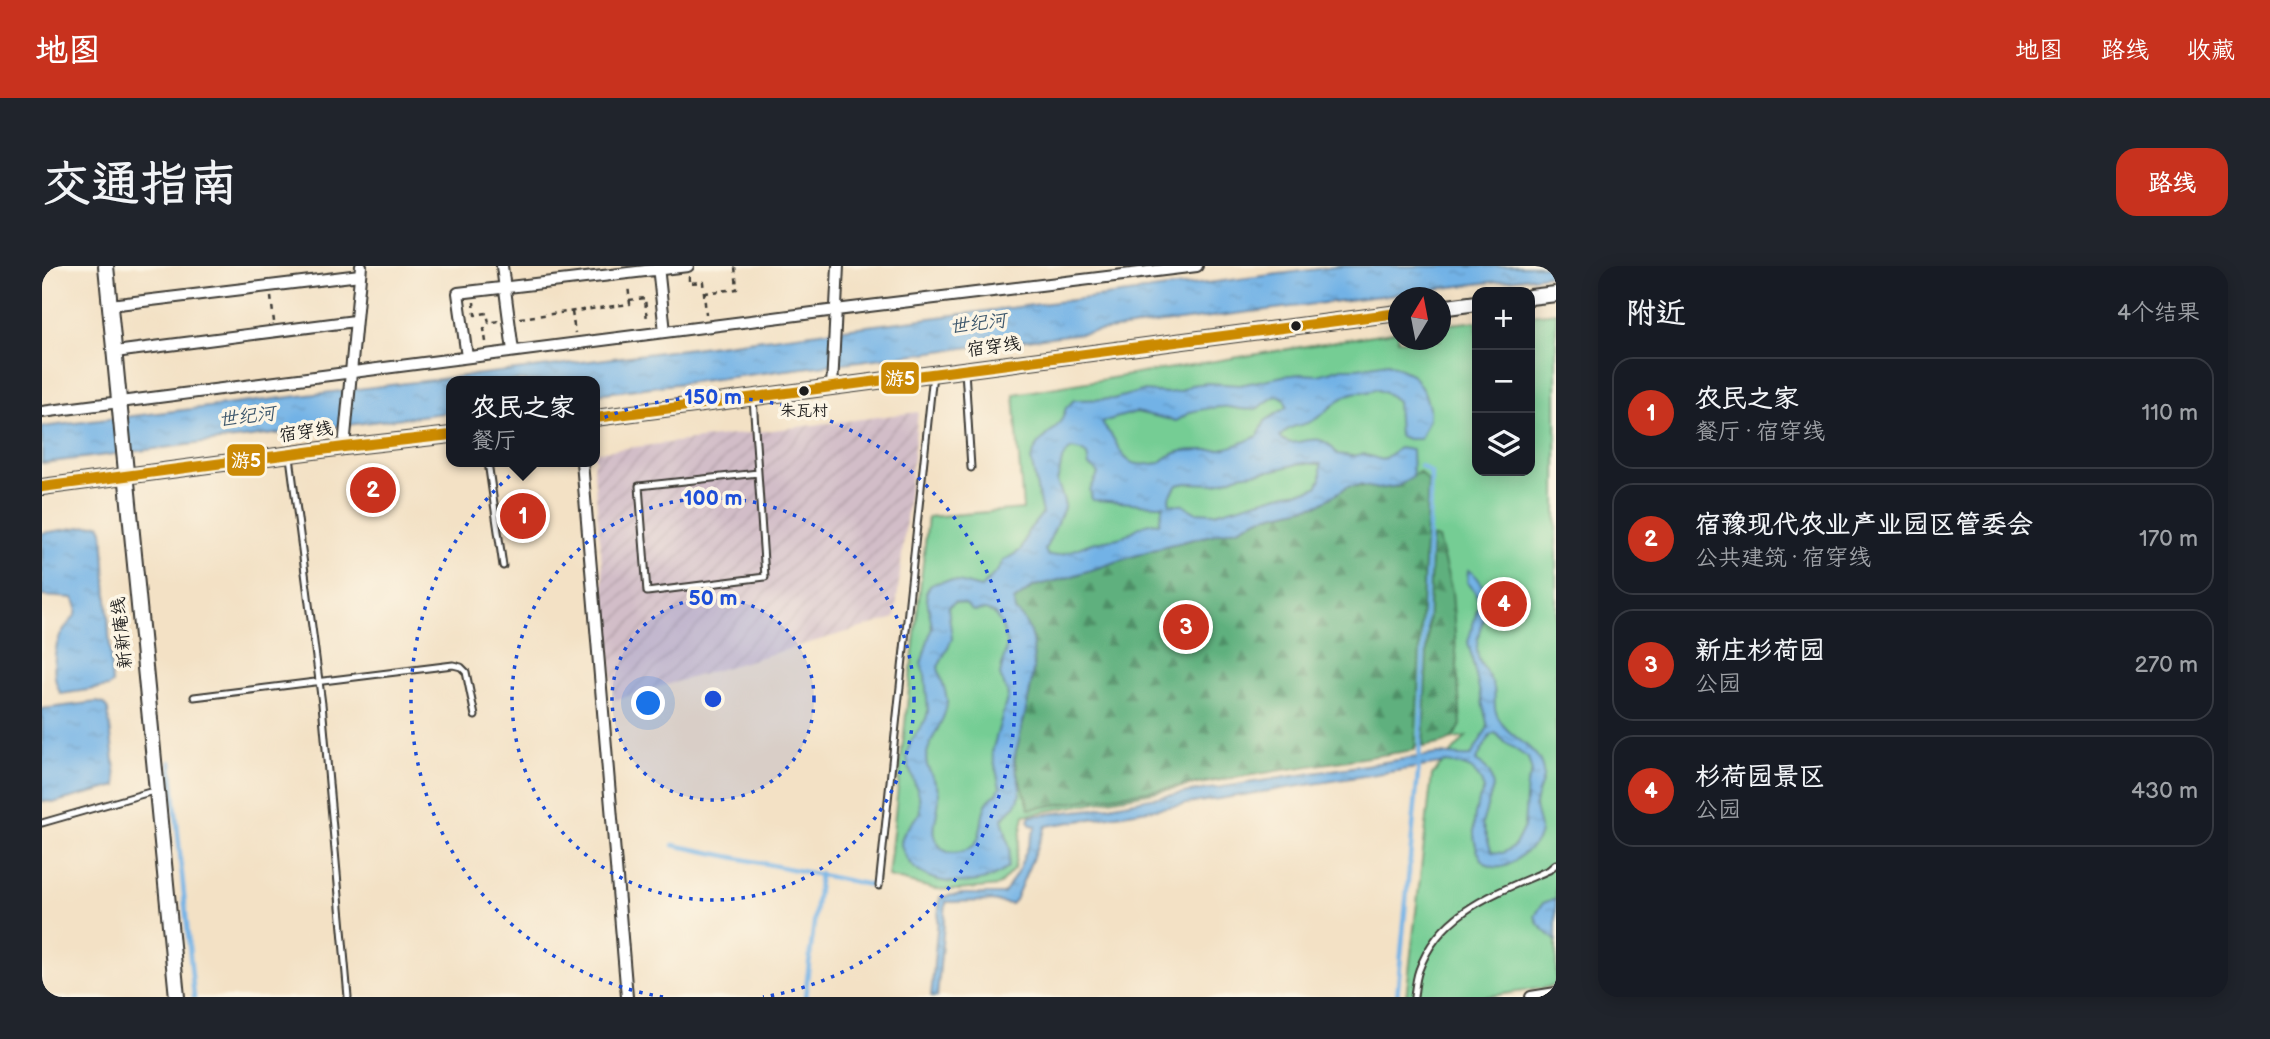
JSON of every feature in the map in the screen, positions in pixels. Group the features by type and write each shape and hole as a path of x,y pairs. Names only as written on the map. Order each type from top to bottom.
{"main road":[{"name":"新新庵线","path":"106,266 177,997"},
{"path":"1535,296 1556,294"},
{"path":"1451,307 1472,304"},
{"name":"宿穿线","path":"600,417 753,398 832,380 933,374 1388,314"},
{"name":"宿穿线","path":"42,487 446,436"}],"street":[{"path":"502,266 513,351"},
{"path":"467,357 458,293 688,266"},
{"path":"832,380 838,266"},
{"path":"42,412 120,405 350,376 488,354 707,326 836,313 1197,266"},
{"path":"658,268 666,332"},
{"path":"110,305 360,270 344,447"},
{"path":"115,352 355,321"},
{"path":"582,467 627,997"},
{"path":"1531,997 1556,993"}],"lane":[{"path":"965,370 971,468"},
{"path":"879,886 933,374"},
{"path":"753,398 765,577 647,592 639,486 758,473"},
{"path":"289,454 319,682 348,997"},
{"path":"489,467 503,566"},
{"path":"194,697 453,665 466,672 475,716"},
{"path":"42,823 156,790"},
{"path":"1414,997 1418,970 1444,928 1466,908 1549,870 1556,864"}],"path":[{"path":"688,266 689,283 703,282 707,326"},
{"path":"704,293 737,289 735,266"},
{"path":"488,354 484,328 489,323 630,304 627,273"},
{"path":"472,292 475,315 487,313 489,323"},
{"path":"629,300 645,298 649,334"},
{"path":"572,312 576,343"}],"shaded area":[{"path":"918,412 895,618 614,700 593,467 600,467 600,451"}],"green space":[{"path":"1556,312 1556,986 1484,997 1406,997 1432,775 1466,737 1024,815 1014,869 998,886 959,890 935,889 888,877 928,517 1023,509 1014,394 1388,333 1388,350 1451,350 1451,324 1472,322 1472,476 1535,476 1535,314"},
{"path":"1419,472 1428,481 1415,750 1029,809 1017,774 1015,759 1031,688 1033,653 1031,636 1025,622 1015,611 1014,601 1034,586 1165,546 1240,528 1260,518 1320,504 1347,487 1360,485 1378,489 1398,486"},
{"path":"1432,537 1438,539 1452,591 1461,725 1450,740 1423,747"}],"water":[{"name":"世纪河","path":"1342,266 1556,266 1556,274 1451,287 1388,287 1388,295 600,393 600,376 465,376"},
{"path":"1388,363 1413,375 1425,394 1429,408 1429,419 1420,439 1399,436 1397,401 1375,389 1368,393 1345,396 1321,416 1291,428 1280,437 1293,443 1321,440 1337,454 1363,454 1382,460 1399,448 1412,450 1413,477 1398,486 1378,489 1360,485 1347,487 1320,504 1260,518 1240,528 1165,546 1034,586 1014,601 1015,611 1026,623 1031,637 1033,672 1014,759 1019,798 1002,819 1010,849 1008,867 998,874 970,882 940,881 915,869 901,844 905,831 920,812 919,795 907,755 910,743 926,719 928,711 925,676 921,664 932,627 926,593 930,585 945,581 981,588 1003,561 1021,550 1028,531 1042,514 1031,459 1037,445 1055,428 1066,408 1074,400 1113,399 1142,391 1168,393 1207,383 1240,385 1283,376 1318,375 1342,368","holes":["1275,397 1284,398 1287,407 1265,421 1258,436 1217,450 1175,453 1160,463 1141,465 1129,461 1102,422 1136,412 1176,421 1191,412 1209,408 1255,409","1072,449 1081,451 1087,455 1089,466 1096,470 1098,474 1090,490 1092,500 1163,505 1159,523 1143,525 1118,538 1094,542 1063,554 1048,556 1045,550 1064,508 1057,481 1062,460","1301,463 1321,464 1321,479 1317,487 1309,490 1287,493 1215,513 1195,512 1183,505 1170,504 1169,498 1177,485 1215,484 1239,475","955,602 965,604 973,611 985,610 994,613 1002,626 1007,644 1000,675 1008,695 992,752 1000,787 985,807 977,840 964,851 954,853 944,850 935,836 939,797 926,759 947,704 938,667 952,639 948,607"]},
{"name":"世纪河","path":"446,378 446,413 42,463 42,427"},
{"path":"100,524 103,530 112,684 108,687 61,694 56,680 55,655 62,632 77,609 73,598 42,596 42,533"},
{"path":"1468,570 1481,583 1491,604 1481,627 1477,651 1494,688 1497,715 1504,726 1536,755 1543,771 1535,806 1540,833 1536,842 1526,852 1508,865 1495,867 1485,863 1474,838 1477,805 1484,790 1482,783 1471,769 1446,763 1046,826 1011,904 991,901 946,902 937,997 931,997 940,897 1003,894 1019,869 1036,826 1031,825 1028,820 1031,816 1094,809 1437,754 1471,756 1488,727 1468,642 1478,599 1467,582","holes":["1495,733 1528,758 1532,772 1527,784 1524,827 1515,845 1503,853 1492,852 1482,824 1493,787 1490,774 1476,761 1490,736"]},
{"path":"97,702 104,704 108,710 117,786 56,802 42,801 42,709"},
{"path":"1556,898 1556,941 1538,924 1535,916 1543,903"}],"waterway":[{"path":"1397,997 1419,763 1431,473 1421,466"},
{"path":"171,762 194,997"},
{"path":"673,845 870,885"},
{"path":"805,997 820,873"}],"transit line":[{"name":"游5","path":"600,417 1388,314"},
{"name":"游5","path":"42,487 446,436"}],"place":[{"name":"朱瓦村","path":"804,391"},
{"name":"宿豫现代农业产业园区管委会","path":"373,490"},
{"name":"农民之家","path":"523,516"},
{"name":"杉荷园景区","path":"1504,604"},
{"name":"新庄杉荷园","path":"1186,627"}]}
